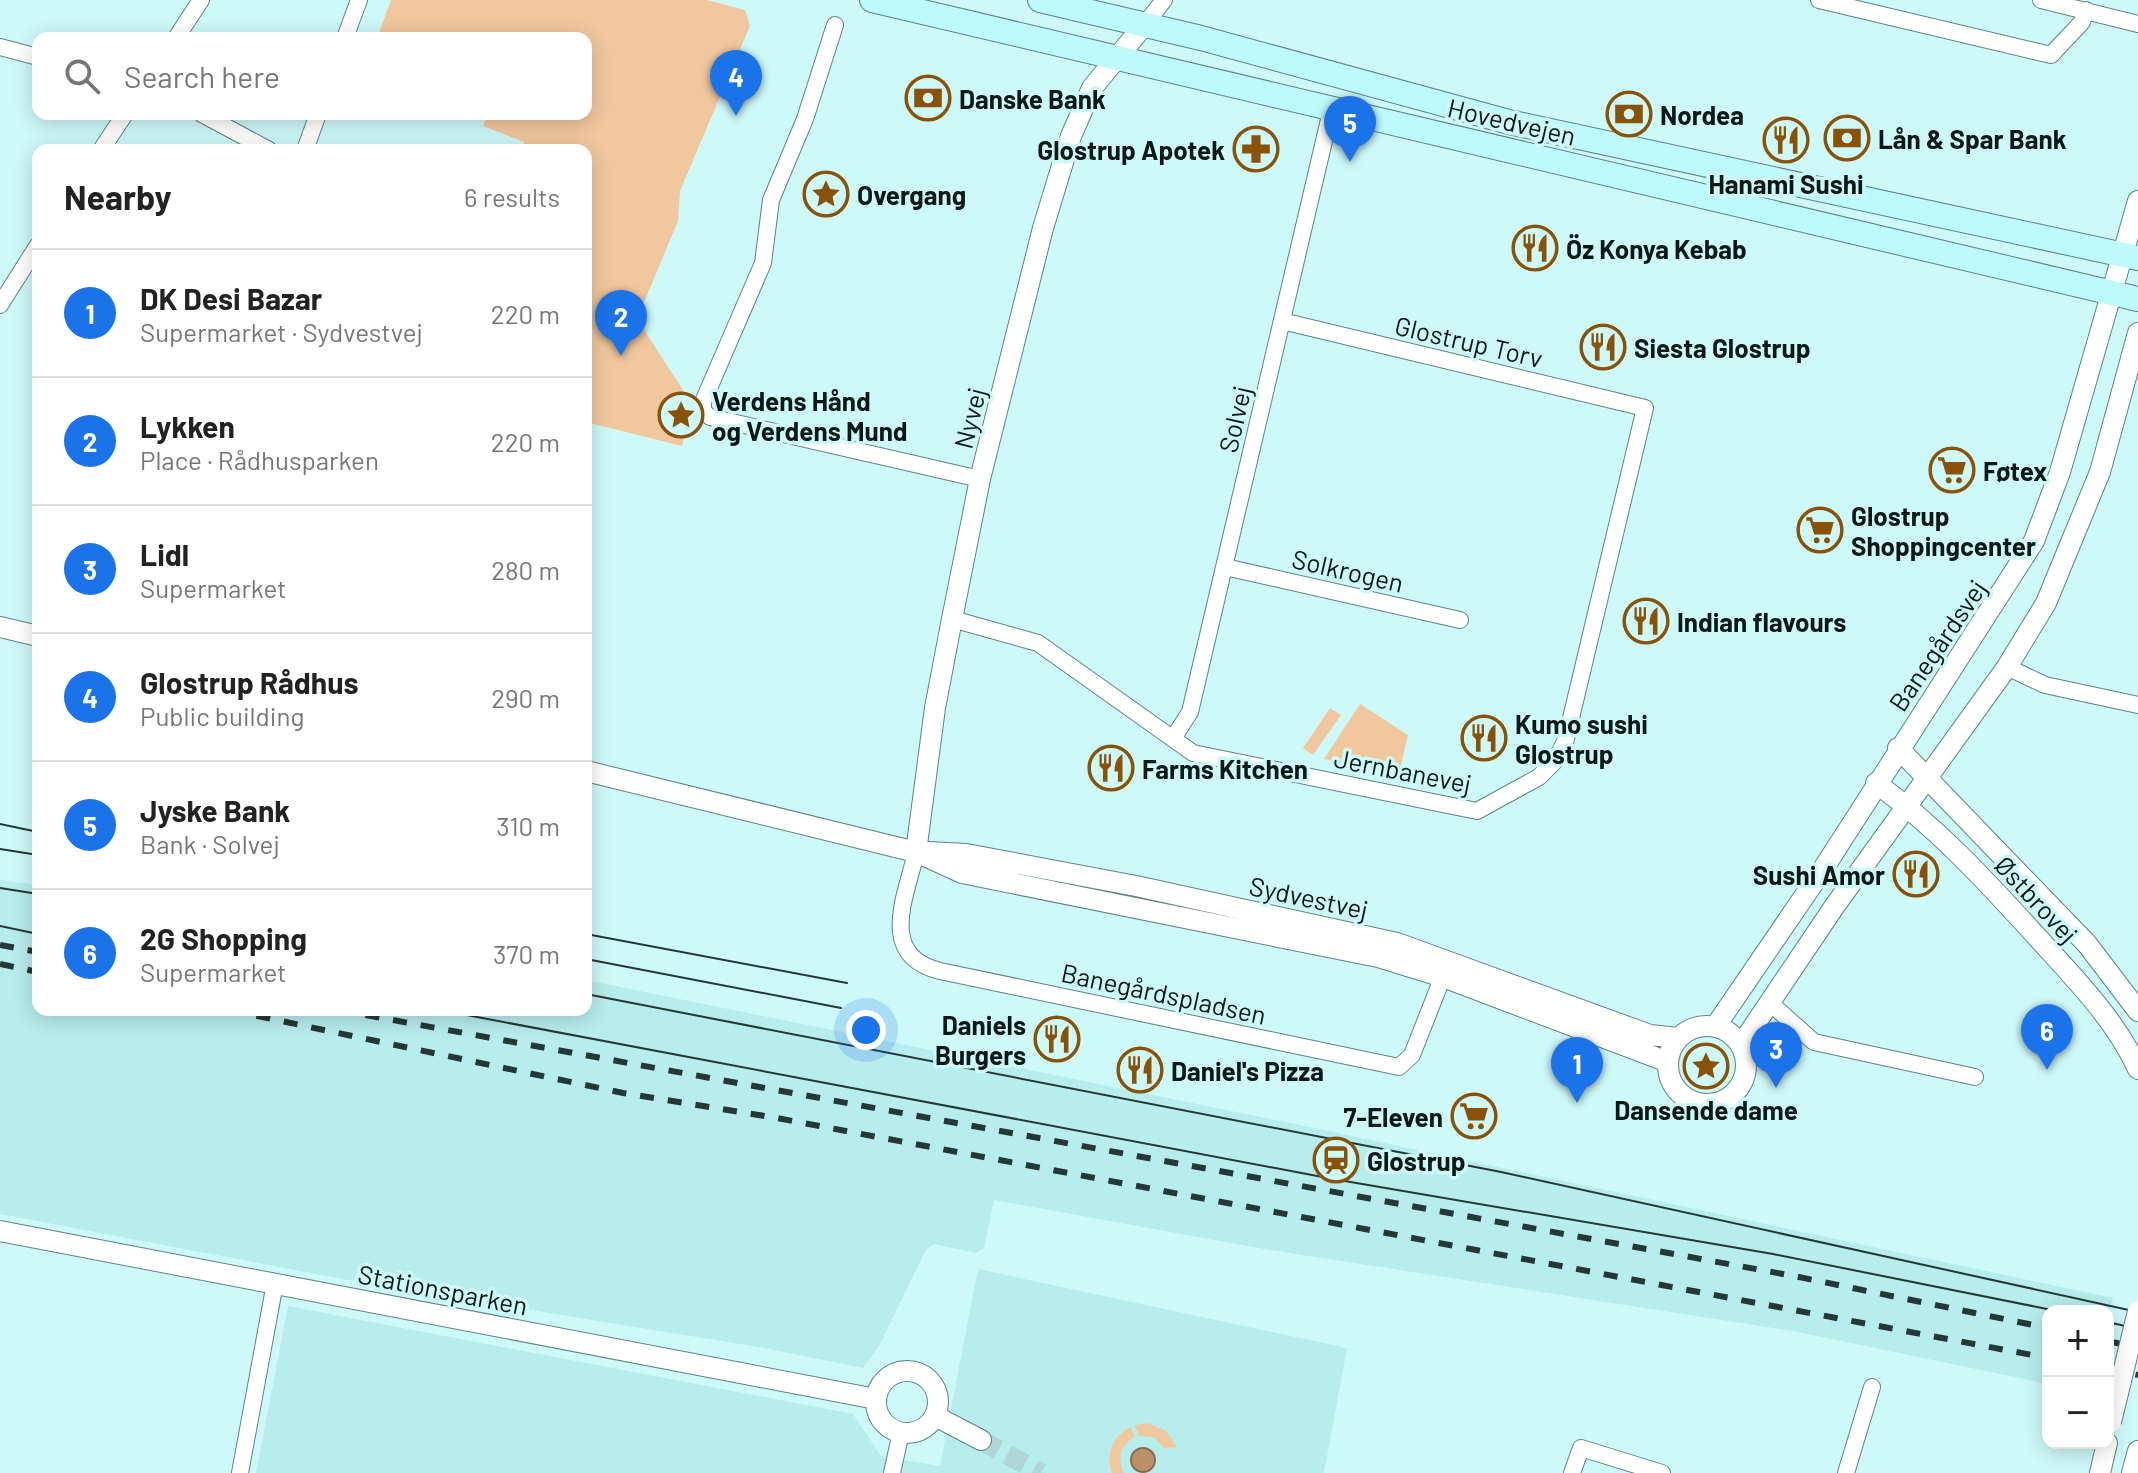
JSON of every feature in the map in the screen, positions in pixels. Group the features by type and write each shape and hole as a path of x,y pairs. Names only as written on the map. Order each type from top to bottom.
{"main road":[{"name":"Hovedvejen","path":"872,0 2138,299"},
{"name":"Hovedvejen","path":"1040,0 1145,24 1524,125 2129,256"}],"street":[{"path":"180,32 201,0"},
{"path":"347,32 359,0"},
{"path":"1145,24 1164,0"},
{"path":"1819,0 2051,55 2082,22 2086,10"},
{"path":"2045,1 2138,24"},
{"name":"Nyvej","path":"916,852 935,708 980,479 1056,181 1079,114 1092,88 1114,57 1145,24"},
{"path":"835,25 805,119 771,200 763,263 703,402 703,411 710,417 980,479"},
{"path":"0,47 32,55"},
{"name":"Solvej","path":"1174,737 1190,712 1332,107"},
{"path":"105,144 121,120"},
{"path":"211,120 246,144"},
{"path":"307,144 316,120"},
{"name":"Banegårdsvej","path":"1715,1027 1825,866 1898,748 2034,541 2049,509 2111,292 2129,256 2138,201"},
{"path":"0,305 32,254"},
{"name":"Glostrup Torv","path":"1282,321 1645,408"},
{"path":"1741,1045 2007,667 2046,603 2082,521 2108,446 2138,333"},
{"name":"Jernbanevej","path":"952,619 1038,643 1193,753 1477,811 1539,777 1556,760 1566,739 1645,408"},
{"name":"Solkrogen","path":"1225,567 1460,620"},
{"path":"0,627 32,635"},
{"path":"2007,667 2045,685 2138,705"},
{"name":"Østbrovej","path":"1898,748 2087,944 2138,1011"},
{"name":"Sydvestvej","path":"592,772 916,852 966,854 1136,886 1372,937 1668,1062"},
{"name":"Østbrovej","path":"1876,783 1932,825 2092,997 2126,1043 2138,1069"},
{"name":"Banegårdspladsen","path":"916,852 909,887 901,904 902,940 915,958 940,971 1399,1067 1412,1055 1446,968"},
{"name":"Sydvestvej","path":"1446,968 1650,1035 1678,1038"},
{"path":"1769,1002 1814,1042 1975,1077"},
{"path":"1695,1027 1715,1027 1730,1033 1741,1045 1747,1061 1741,1087 1729,1099 1712,1105 1695,1103 1683,1096 1672,1083 1668,1062 1678,1038 1695,1027"},
{"name":"Stationsparken","path":"0,1231 876,1399"},
{"path":"240,1473 275,1283"},
{"path":"2114,1413 2138,1311"},
{"path":"905,1370 926,1377 938,1395 935,1416 921,1430 901,1432 882,1420 876,1399 886,1379 905,1370"},
{"path":"1846,1473 1872,1387"},
{"path":"935,1416 981,1440"},
{"path":"892,1473 901,1432"},
{"path":"1572,1473 1581,1448 1662,1473"},
{"path":"2100,1473 2106,1449"},
{"path":"2132,1473 2138,1451"}],"shaded area":[{"path":"391,0 707,0 745,10 750,26 680,191 678,221 637,319 692,404 682,446 592,424 592,144 524,144 483,126 486,120 592,120 592,32 379,32"},
{"path":"1360,704 1408,735 1399,773 1324,759"},
{"path":"1330,708 1341,715 1313,755 1303,748"},
{"path":"0,880 32,884 32,1016 592,1016 592,981 1310,1127 2113,1298 2111,1305 2042,1305 2042,1383 1793,1331 1264,1249 994,1200 984,1248 976,1253 934,1244 926,1250 879,1346 863,1368 764,1348 348,1280 0,1214"},
{"path":"978,1269 1347,1348 1324,1473 256,1473 288,1306 853,1414 881,1456 940,1466"},
{"path":"1148,1423 1166,1431 1177,1447 1164,1448 1154,1437 1139,1436 1135,1425"},
{"path":"1130,1427 1135,1437 1121,1452 1124,1473 1112,1473 1109,1459 1112,1446"},
{"path":"1143,1448 1152,1451 1155,1460 1152,1469 1143,1472 1134,1469 1131,1460 1134,1451"}],"tunnel":[{"path":"981,1440 1041,1473"}],"tram line":[{"path":"0,824 32,831"},
{"path":"0,849 32,854"},
{"path":"0,888 32,893"},
{"path":"0,926 32,933"},
{"path":"592,935 847,983"},
{"path":"592,960 841,1008"},
{"path":"592,995 1501,1172 2138,1312"},
{"path":"472,1016 1333,1179 1773,1254 2042,1308"},
{"path":"2114,1323 2138,1329"}],"railway":[{"path":"0,945 32,951"},
{"path":"0,964 32,971"},
{"path":"257,1016 623,1093 777,1118 2042,1357"},
{"path":"371,1016 1794,1276 2042,1327"},
{"path":"2114,1342 2138,1348"},
{"path":"2114,1370 2138,1375"}],"place":[{"name":"Danske Bank","path":"928,98"},
{"name":"Nordea","path":"1629,114"},
{"name":"Glostrup Rådhus","path":"736,116"},
{"name":"Lån & Spar Bank","path":"1847,138"},
{"name":"Hanami Sushi","path":"1786,140"},
{"name":"Glostrup Apotek","path":"1256,149"},
{"name":"Jyske Bank","path":"1350,162"},
{"name":"Overgang","path":"826,194"},
{"name":"Öz Konya Kebab","path":"1535,248"},
{"name":"Siesta Glostrup","path":"1603,347"},
{"name":"Lykken","path":"621,356"},
{"name":"Verdens Hånd og Verdens Mund","path":"681,415"},
{"name":"Føtex","path":"1952,470"},
{"name":"Glostrup Shoppingcenter","path":"1820,530"},
{"name":"Indian flavours","path":"1646,621"},
{"name":"Kumo sushi Glostrup","path":"1484,738"},
{"name":"Farms Kitchen","path":"1111,768"},
{"name":"Sushi Amor","path":"1916,874"},
{"name":"Daniels Burgers","path":"1057,1039"},
{"name":"Dansende dame","path":"1706,1066"},
{"name":"Daniel's Pizza","path":"1140,1070"},
{"name":"2G Shopping","path":"2047,1070"},
{"name":"Lidl","path":"1776,1088"},
{"name":"DK Desi Bazar","path":"1577,1103"},
{"name":"7-Eleven","path":"1474,1116"},
{"name":"Glostrup","path":"1336,1160"}]}
